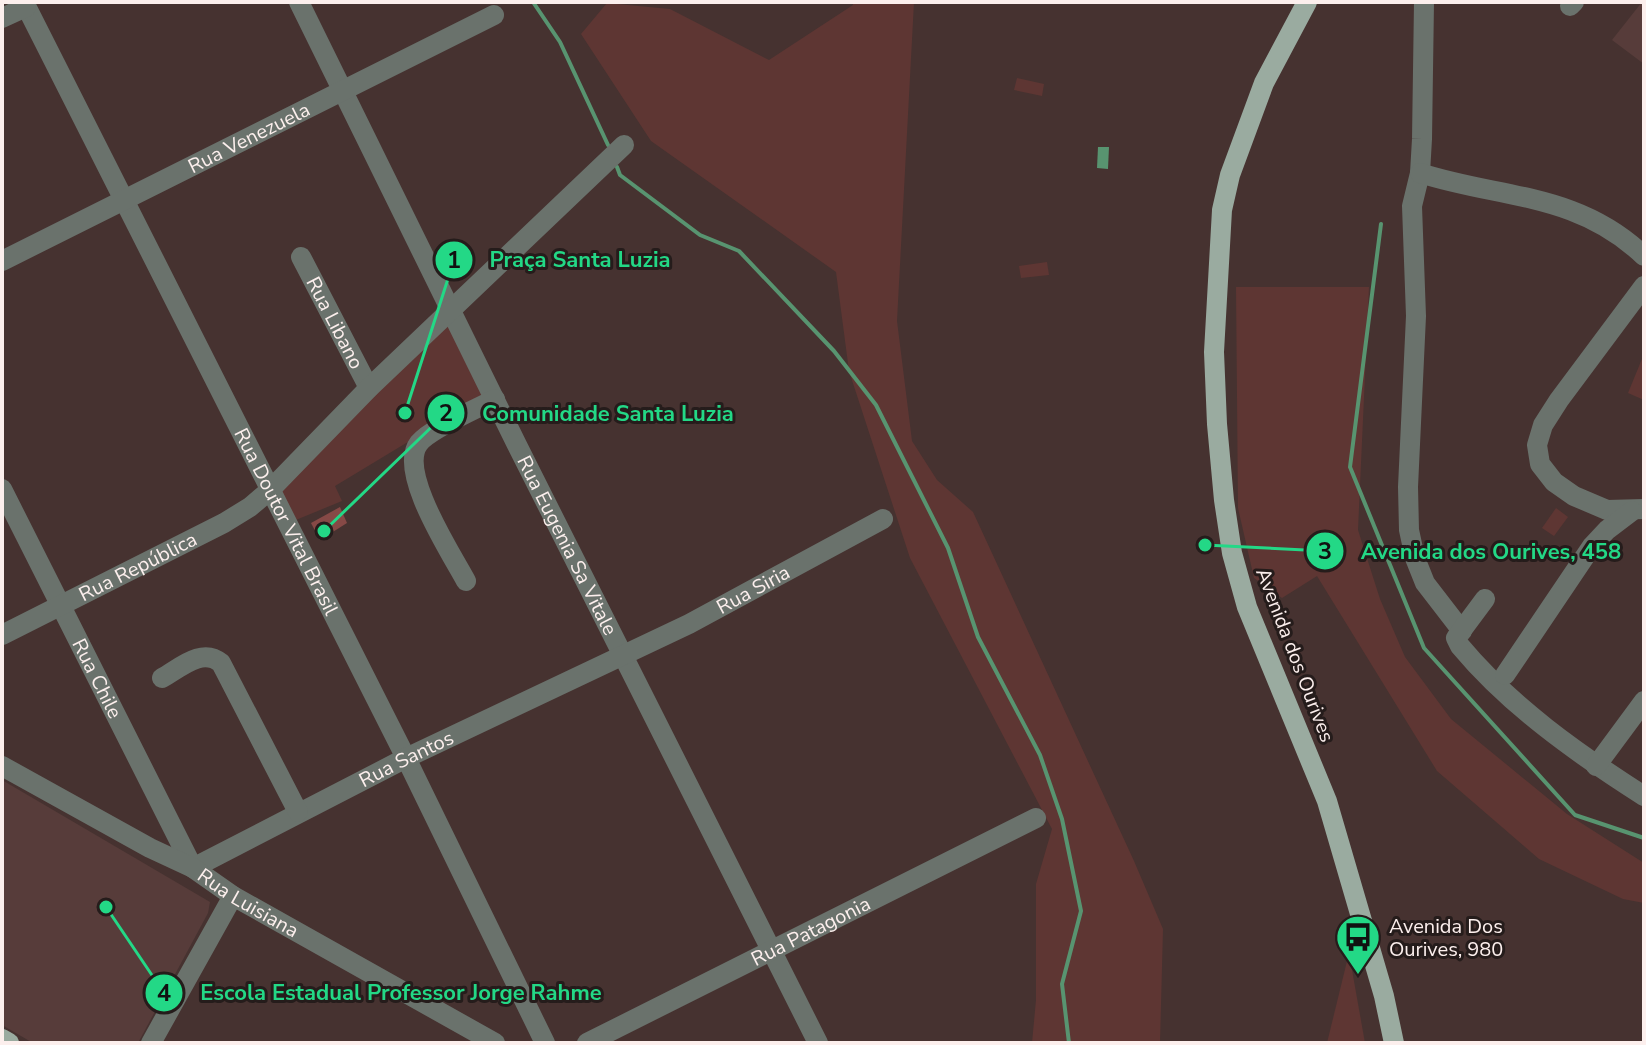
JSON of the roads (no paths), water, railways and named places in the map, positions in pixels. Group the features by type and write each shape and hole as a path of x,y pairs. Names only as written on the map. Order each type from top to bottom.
{"main road":[{"name":"Avenida dos Ourives","path":"1307,2 1264,83 1230,175 1222,210 1214,352 1217,424 1232,553 1247,607 1327,801 1384,996 1394,1043"},
{"path":"2,1039 9,1043"}],"street":[{"name":"Rua Eugenia Sa Vitale","path":"299,2 622,656 818,1043"},
{"path":"1424,2 1420,173 1412,206 1416,316 1408,487 1409,530 1425,583 1462,631"},
{"path":"2,18 25,4"},
{"name":"Rua Doutor Vital Brasil","path":"25,4 406,758 545,1043"},
{"name":"Rua Venezuela","path":"2,261 494,15"},
{"name":"Rua República","path":"2,635 250,507 369,388 624,145"},
{"path":"1420,173 1450,183 1520,194 1563,207 1604,225 1644,256"},
{"name":"Rua Libano","path":"301,257 369,388"},
{"path":"1638,510 1607,510 1574,496 1554,482 1540,464 1537,445 1543,425 1559,400 1644,286"},
{"path":"466,581 419,489 413,462 415,451 428,435 495,399"},
{"name":"Rua Chile","path":"2,489 193,868"},
{"path":"1505,675 1592,546 1607,530 1638,510"},
{"name":"Rua Siria","path":"622,656 689,624 883,519"},
{"path":"1485,599 1456,638 1471,659 1522,708 1596,766 1644,796"},
{"path":"162,678 201,656 214,657 221,663 298,812"},
{"name":"Rua Santos","path":"193,868 406,758 622,656"},
{"path":"1596,766 1644,701"},
{"name":"Rua Luisiana","path":"2,766 150,848 193,868 233,896 495,1043"},
{"path":"150,848 163,836 169,818"},
{"name":"Rua Patagonia","path":"587,1043 1036,818"},
{"path":"151,1043 233,896"}],"waterway":[{"path":"533,2 560,42 608,145"},
{"path":"617,167 620,175 700,235 739,251 834,351 876,405 948,548 978,637 1040,755 1062,819 1081,911 1062,984 1069,1043"},
{"path":"1381,224 1350,467 1424,648 1575,815 1644,838"}],"place":[{"name":"Praça Santa Luzia","path":"405,413"},
{"name":"Comunidade Santa Luzia","path":"324,531"},
{"name":"Avenida dos Ourives, 458","path":"1205,545"},
{"name":"Escola Estadual Professor Jorge Rahme","path":"106,907"},
{"name":"Avenida Dos Ourives, 980","path":"1358,976"}]}
